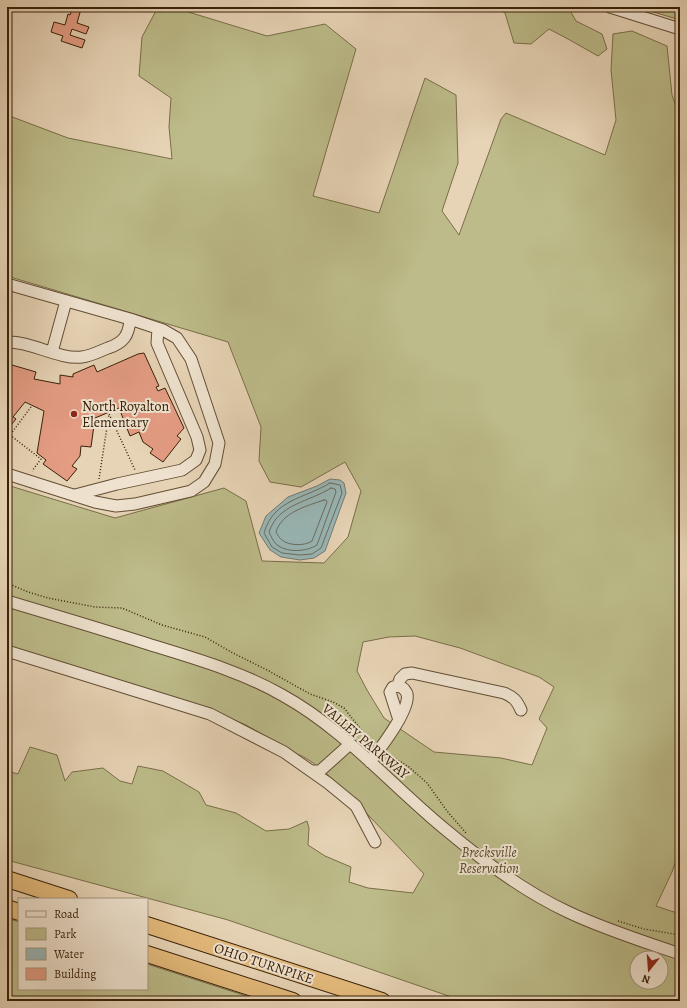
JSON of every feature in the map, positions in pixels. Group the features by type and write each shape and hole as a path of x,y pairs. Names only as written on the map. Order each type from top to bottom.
{"highway":[{"path":"7,879 66,898"},
{"path":"7,908 18,912"},
{"name":"OHIO TURNPIKE","path":"148,924 382,1001"},
{"name":"OHIO TURNPIKE","path":"148,954 293,1001"}],"street":[{"path":"610,7 680,29"},
{"path":"7,284 130,319 158,329 177,338 191,359 219,443 215,464 204,482 191,491 136,504 116,506 95,502 7,474"},
{"path":"52,352 66,301"},
{"path":"7,342 34,346 64,355 81,357 122,342 127,335 130,319"},
{"path":"75,495 182,470 196,460 200,450 198,437 157,342 158,329"},
{"path":"198,453 216,458"},
{"name":"VALLEY PARKWAY","path":"7,601 190,657 251,679 282,695 313,715 350,744 445,830 482,859 521,886 567,911 609,930 680,954"},
{"path":"7,651 210,714 284,752 313,771 356,806 375,842"},
{"path":"370,762 392,732 407,700 407,694 403,688 398,686 400,679 405,674 412,673 434,677 504,693 513,697 518,702 521,710"},
{"path":"313,771 320,771 350,744"}],"path":[{"path":"7,439 31,407"},
{"path":"98,481 109,414 137,474"},
{"path":"10,435 41,459 30,475"}],"green space":[{"name":"Brecksville Reservation","path":"158,7 172,7 267,36 325,24 356,49 313,196 379,213 425,78 456,95 458,163 442,211 459,235 501,119 506,113 605,155 616,120 611,70 613,34 632,31 667,46 672,95 680,117 680,860 676,860 656,906 680,914 680,1001 463,1001 228,920 7,860 7,771 18,774 30,747 57,755 65,781 72,772 103,768 120,781 132,784 138,766 163,771 199,792 206,805 236,813 266,831 289,829 307,821 309,828 308,845 325,856 351,867 349,882 368,888 413,893 424,874 355,801 324,771 303,757 246,725 208,709 7,646 7,485 115,518 224,488 246,501 262,561 324,563 348,537 361,491 345,462 301,487 270,482 259,461 261,427 228,342 7,276 7,115 68,138 172,159 169,127 171,98 139,76 142,37","holes":["415,636 460,648 539,677 554,687 539,719 547,728 532,765 501,758 434,752 384,718 357,671 363,642 389,637"]},
{"path":"495,7 568,7 576,21 602,34 607,49 598,56 549,29 531,44 514,43 505,13"},
{"path":"637,7 680,7 680,20"},
{"path":"7,918 18,922 18,990 148,990 148,964 262,1001 7,1001"}],"water":[{"path":"330,479 340,480 344,483 346,493 325,551 314,558 300,560 281,557 270,550 259,533 266,516 288,497 317,486"}],"building":[{"path":"73,7 81,9 77,23 89,27 86,34 72,29 70,35 85,40 82,48 61,41 63,36 51,32 54,22 65,25 68,14 70,15"},
{"name":"North Royalton Elementary","path":"144,353 159,386 156,387 158,391 165,388 184,428 177,436 181,439 163,462 150,453 153,449 143,442 139,432 130,436 119,408 95,418 91,447 81,446 80,456 72,466 77,469 67,481 43,464 46,460 37,453 44,411 25,402 13,417 16,419 7,430 7,371 12,365 36,372 34,379 60,384 60,375 73,377 73,374 94,365 97,372 138,354"}],"place":[{"name":"North Royalton Elementary","path":"74,414"}]}
